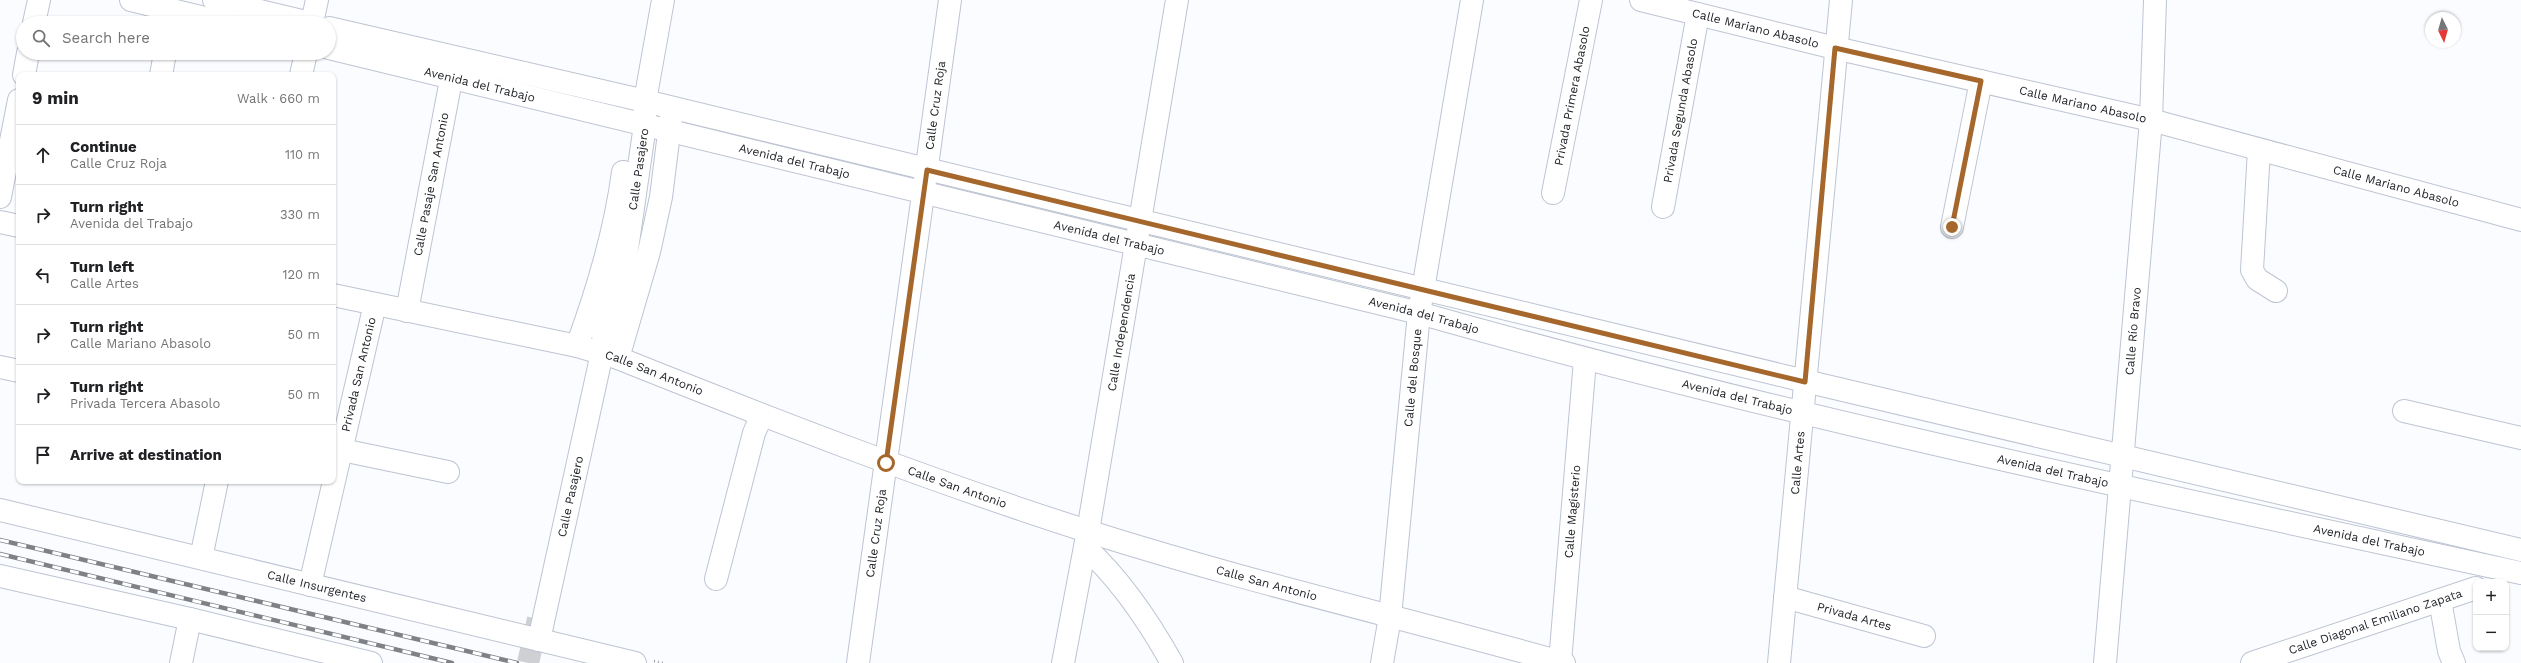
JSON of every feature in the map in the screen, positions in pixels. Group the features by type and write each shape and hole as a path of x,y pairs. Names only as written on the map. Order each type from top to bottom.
{"street":[{"path":"36,16 39,0"},
{"path":"131,0 170,16"},
{"path":"214,0 281,16"},
{"path":"313,16 317,0"},
{"name":"Calle Pasajero","path":"539,640 608,349 626,256 639,100 663,0"},
{"name":"Calle Cruz Roja","path":"858,663 950,0"},
{"name":"Calle Independencia","path":"1063,663 1087,539 1138,221 1177,0"},
{"name":"Calle del Bosque","path":"1382,663 1390,617 1419,313 1472,0"},
{"name":"Privada Primera Abasolo","path":"1553,193 1591,0"},
{"name":"Calle Mariano Abasolo","path":"1641,0 1835,48 2151,120 2521,220"},
{"name":"Calle Artes","path":"1778,663 1835,48 1841,0"},
{"name":"Calle Río Bravo","path":"2105,663 2151,120 2155,0"},
{"name":"Privada Segunda Abasolo","path":"1663,207 1698,14"},
{"name":"Avenida del Trabajo","path":"336,30 453,68 669,132 924,192 1419,313 1585,360 1801,413 2120,486 2521,573"},
{"name":"Avenida del Trabajo","path":"336,49 639,100 1805,382 2521,550"},
{"path":"25,72 27,60"},
{"path":"162,72 164,60"},
{"path":"302,72 304,60"},
{"name":"Calle Pasaje San Antonio","path":"407,311 453,68"},
{"path":"1952,227 1981,81"},
{"path":"608,349 650,252 661,197 672,108"},
{"path":"0,196 16,115"},
{"path":"577,346 596,295 610,242 637,123"},
{"path":"2259,150 2252,270 2257,279 2276,291"},
{"path":"0,222 16,225"},
{"name":"Calle San Antonio","path":"336,296 577,346 608,349 762,415 1087,539 1390,617 1522,657 1562,663"},
{"name":"Privada San Antonio","path":"336,475 375,304"},
{"name":"Calle Magisterio","path":"1562,663 1585,360"},
{"path":"0,367 16,370"},
{"path":"2404,411 2521,438"},
{"path":"716,579 754,433 762,415"},
{"path":"342,450 448,472"},
{"path":"201,558 216,484"},
{"name":"Privada San Antonio","path":"310,585 334,484"},
{"name":"Calle Insurgentes","path":"0,510 635,663"},
{"path":"1087,539 1102,562 1148,620 1172,663"},
{"path":"2503,579 2521,573"},
{"path":"0,576 190,619 360,662"},
{"name":"Calle Diagonal Emiliano Zapata","path":"2252,663 2473,589"},
{"name":"Privada Artes","path":"1785,597 1924,636"},
{"path":"2440,600 2449,651 2454,663"},
{"path":"181,663 190,619"}],"tunnel":[{"path":"528,663 538,619"}],"railway":[{"path":"0,540 517,663"},
{"path":"0,554 452,663"}],"route":[{"path":"886,463 927,170 1805,382 1835,48 1981,81 1952,227"}]}
